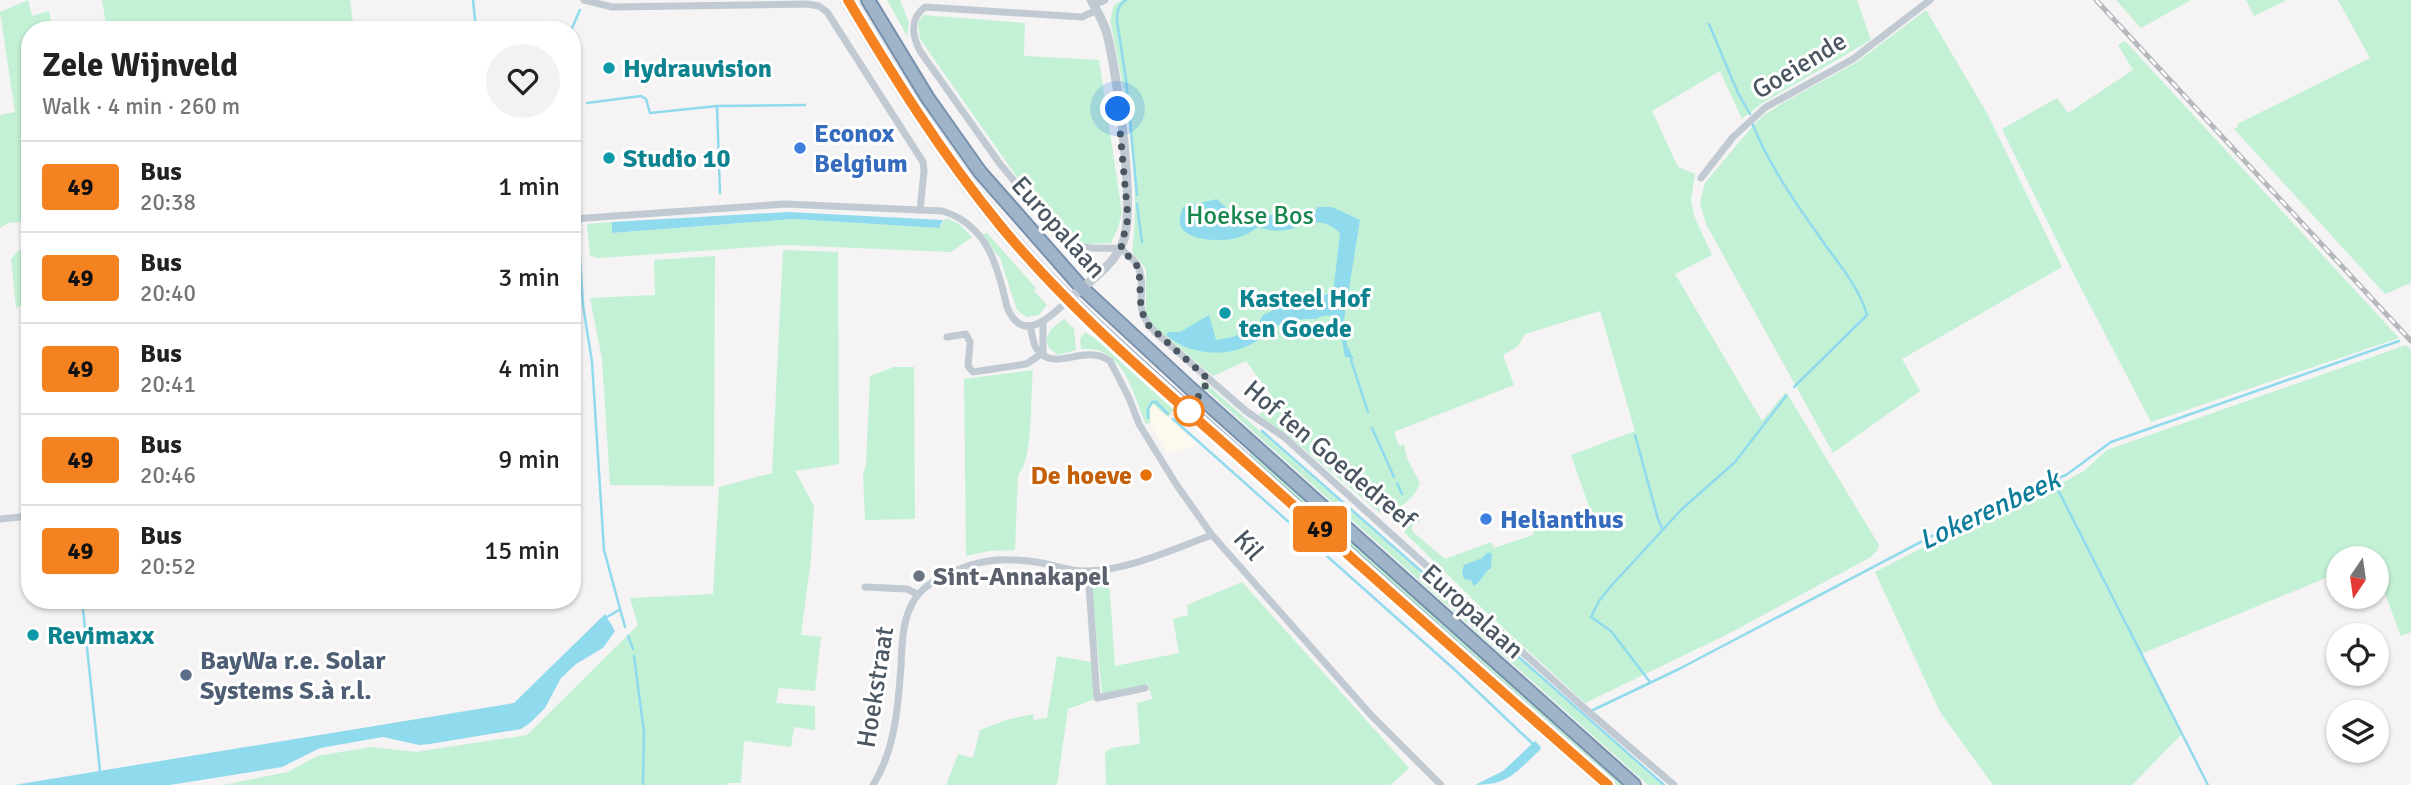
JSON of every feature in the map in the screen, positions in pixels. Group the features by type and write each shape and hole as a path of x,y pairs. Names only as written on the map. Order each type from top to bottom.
{"highway":[{"name":"Europalaan","path":"848,0 905,94 963,178 1022,251 1068,300 1608,785"},
{"name":"Europalaan","path":"868,0 927,97 980,172 1082,288 1189,388 1634,785"}],"street":[{"path":"584,0 612,7 819,6 833,21 863,72 923,162 920,209"},
{"path":"1105,0 1094,5 1083,16 925,7 917,15 913,31 920,51 1000,164 1062,239 1072,246 1085,248 1121,248"},
{"name":"Goeiende","path":"1701,178 1733,137 1766,107 1853,59 1930,0"},
{"path":"581,218 785,204 920,209 953,215 968,224 994,258 1010,315 1022,324 1030,326 1043,323 1121,248 1128,218 1122,136 1111,55 1107,32 1094,5"},
{"name":"Hof ten Goededreef","path":"1121,248 1139,268 1141,308 1146,323 1155,332 1245,411 1284,437 1582,706 1674,785"},
{"path":"1043,323 1043,353"},
{"path":"1030,326 1036,348 1043,353"},
{"path":"947,337 966,334 970,342 968,366 973,372 1026,364 1043,353"},
{"name":"Kil","path":"1043,353 1049,358 1061,360 1092,353 1110,361 1139,424 1212,535 1371,715 1441,785"},
{"path":"0,519 21,517"},
{"name":"Hoekstraat","path":"873,785 883,766 894,729 903,637 909,611 917,594 931,582 983,561 1001,558 1088,571 1126,566 1212,535"},
{"path":"1088,571 1097,698 1145,688"},
{"name":"Hoekstraat","path":"865,587 907,589 917,594"}],"shaded area":[{"path":"1153,404 1199,445 1167,454 1150,423 1150,408"}],"green space":[{"path":"28,0 32,16 49,11 51,21 21,21 21,222 8,223 0,228 0,115 15,112 0,12"},
{"path":"102,0 350,0 353,21 106,21"},
{"path":"887,0 900,0 909,23 907,36"},
{"name":"Hoekse Bos","path":"1122,0 1857,0 1871,40 1761,104 1742,119 1720,71 1652,111 1678,167 1695,174 1691,200 1694,216 1712,255 1675,274 1762,421 1786,392 1879,545 1878,549 1871,557 1726,635 1585,703 1404,532 1405,526 1419,515 1422,519 1412,526 1412,531 1445,559 1491,542 1494,548 1533,535 1534,525 1560,518 1568,526 1593,518 1571,455 1635,431 1600,311 1525,334 1518,346 1503,355 1514,385 1394,432 1399,446 1404,444 1407,458 1420,483 1404,504 1380,513 1259,415 1273,398 1246,361 1213,376 1151,324 1146,316 1146,269 1132,252 1135,224 1133,165 1110,20 1114,5"},
{"path":"2116,0 2191,0 2141,28"},
{"path":"2246,0 2287,0 2254,16"},
{"path":"2338,0 2411,0 2411,283 2385,294 2234,129 2238,127 2237,124 2370,58"},
{"path":"1926,10 1987,113 2062,267 1902,359 1920,391 1833,453 1706,224 1700,203 1705,183 1763,116 1857,62"},
{"path":"923,15 1025,23 1024,56 1099,60 1122,212 1111,243 1084,244 1074,241 1062,232 1026,190 920,39 918,23"},
{"path":"2125,41 2399,338 2151,422 2002,129 2057,98 2068,113 2133,70 2118,45"},
{"path":"946,218 959,224 972,237 951,252 785,245 599,258 590,256 587,224 612,222 613,233 793,219 939,228"},
{"path":"987,233 1036,288 1034,291 1047,305 1039,315 1027,317 1017,310 1000,258 982,235"},
{"path":"19,250 21,306 16,308 11,259"},
{"path":"783,250 838,252 839,464 795,471 814,506 811,559 801,635 821,637 815,691 779,688 776,703 815,706 815,730 794,727 791,747 744,741 741,783 727,785 223,785 288,772 317,756 372,747 416,752 527,735 638,625 630,598 713,594 719,487 772,473"},
{"path":"715,256 714,486 610,485 602,359 590,298 655,295 654,260"},
{"path":"1064,319 1074,329 1076,350 1058,355 1049,348 1046,339 1051,329"},
{"path":"1085,332 1103,344 1175,408 1168,417 1153,404 1150,408 1150,423 1146,424 1131,386 1117,363 1107,354 1081,349 1080,339"},
{"path":"2406,345 2411,350 2411,632 2401,636 2389,604 2389,546 2326,546 2326,578 2141,654 2181,735 2132,785 1993,785 1940,712 1875,572 1991,513 2058,485 2084,471 2107,450"},
{"path":"894,367 914,367 915,519 865,520 863,475 866,465 870,376"},
{"path":"1033,370 1027,455 1018,475 1015,550 989,551 966,556 964,379"},
{"path":"1203,381 1662,785 1648,785 1200,384"},
{"path":"1253,451 1626,785 1616,785 1247,457"},
{"path":"1109,578 1115,666 1179,653 1173,619 1188,615 1187,605 1242,582 1409,768 1391,785 1106,785 1105,752 1112,748 1140,744 1137,703 1152,699 1148,684 1102,694 1091,579"},
{"path":"1057,656 1092,662 1095,699 1068,709 1057,785 946,785 958,754 973,758 980,730 1006,720 1034,714 1033,720 1047,718"}],"water":[{"path":"1217,199 1230,211 1245,215 1314,212 1318,207 1332,207 1360,220 1344,320 1347,345 1354,359 1345,357 1338,319 1330,316 1297,320 1274,327 1247,346 1223,352 1199,351 1166,335 1168,332 1180,332 1209,315 1216,340 1233,337 1257,326 1263,315 1286,304 1333,293 1340,233 1333,227 1313,223 1283,231 1258,227 1239,237 1219,240 1202,239 1188,234 1180,224 1183,207"},
{"path":"788,212 943,220 939,228 793,219 612,233 612,222"},
{"path":"1488,552 1492,554 1491,568 1474,586 1471,580 1464,579 1464,565 1482,558"},
{"path":"605,614 615,631 603,648 576,664 561,678 545,708 521,729 419,745 383,737 320,748 282,767 170,785 14,785 514,703"},
{"path":"1535,741 1541,747 1540,750 1518,771 1496,783 1475,785 1503,771"}],"waterway":[{"path":"473,0 475,21"},
{"path":"1126,0 1121,4 1117,21 1126,79 1137,195"},
{"path":"575,21 580,10"},
{"path":"1709,24 1738,93 1750,114"},
{"path":"587,103 641,96 646,99 650,113 717,106 805,105"},
{"path":"717,106 720,193"},
{"path":"1752,123 1782,181 1853,284 1867,315 1794,387"},
{"path":"1137,204 1142,242"},
{"path":"581,274 592,362 604,550 625,627"},
{"name":"Lokerenbeek","path":"1593,710 1679,669 1995,503 2066,475 2111,442 2399,341"},
{"path":"1351,360 1368,412"},
{"path":"1650,682 1611,631 1591,617 1611,586 1681,510 1735,462 1786,396"},
{"path":"1148,418 1148,409 1152,402 1156,402 1168,414"},
{"path":"1173,419 1455,670 1534,745"},
{"path":"1372,428 1394,477"},
{"path":"1262,431 1664,785"},
{"path":"1635,435 1662,528"},
{"path":"2053,480 2208,785"},
{"path":"1397,483 1402,494"},
{"path":"83,609 100,771"},
{"path":"607,617 619,610"},
{"path":"628,636 633,649"},
{"path":"634,656 644,732 643,785"}],"railway":[{"path":"2096,0 2411,341"}],"bus line":[{"name":"49","path":"848,0 912,105 969,187 1022,251 1068,300 1608,785"}],"place":[{"name":"Hydrauvision","path":"609,68"},
{"name":"Econox Belgium","path":"800,148"},
{"name":"Studio 10","path":"609,158"},
{"name":"Kasteel Hof ten Goede","path":"1225,313"},
{"name":"De hoeve","path":"1146,475"},
{"name":"Helianthus","path":"1486,519"},
{"name":"Sint-Annakapel","path":"919,576"},
{"name":"Revimaxx","path":"33,635"},
{"name":"BayWa r.e. Solar Systems S.à r.l.","path":"186,675"}],"route":[{"path":"1118,109 1128,218 1121,248 1139,268 1141,308 1146,323 1209,380 1189,411"}]}
